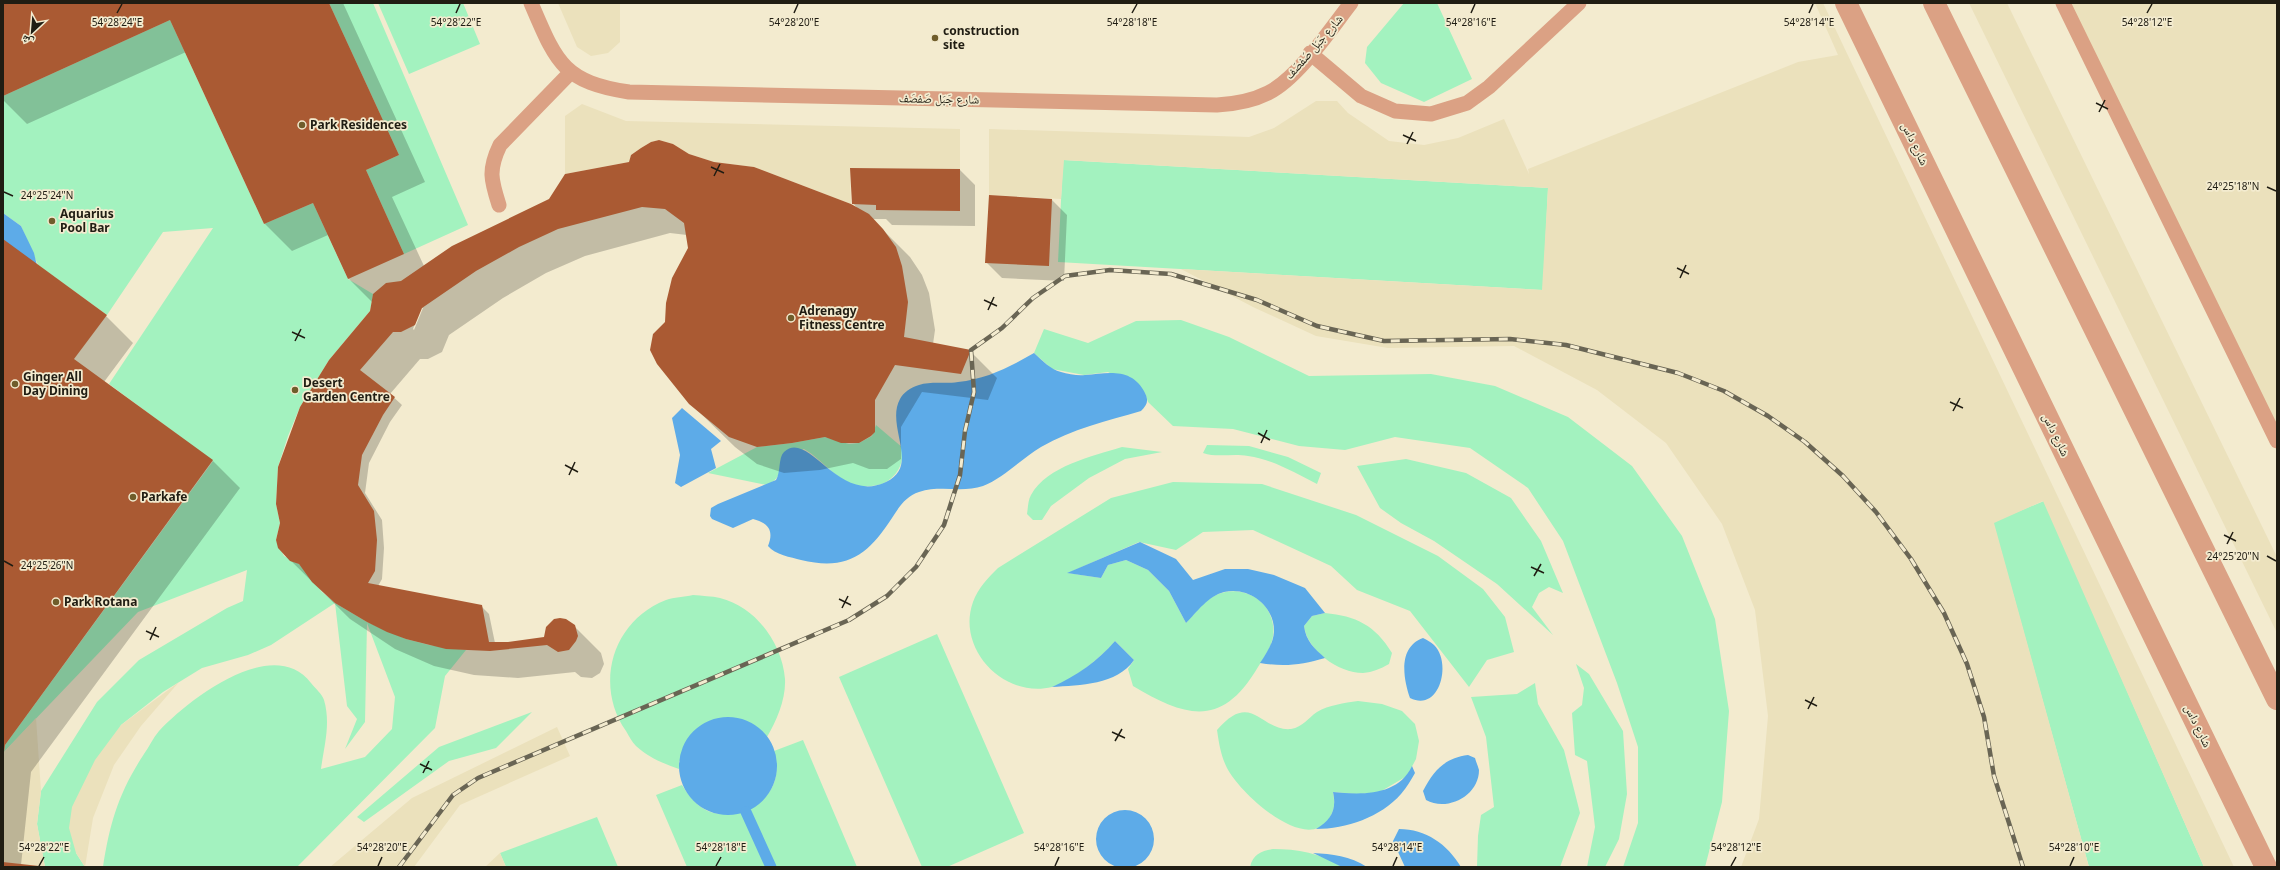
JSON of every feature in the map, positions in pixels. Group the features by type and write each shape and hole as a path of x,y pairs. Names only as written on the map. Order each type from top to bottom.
{"street":[{"name":"شارع داس","path":"1846,3 2266,867"},
{"path":"1934,3 2277,700"}],"lane":[{"name":"شارع جَبَل صَفصَف","path":"531,3 549,46 571,72 586,82 603,88 629,92 1217,105 1234,104 1268,93 1280,86 1310,53 1351,3"},
{"path":"1310,53 1361,96 1395,111 1431,114 1467,103 1489,88 1579,3"},
{"path":"2063,3 2277,441"},
{"path":"499,205 491,179 494,158 500,145 571,72"}],"green space":[{"path":"329,3 373,3 468,225 404,254 366,170 399,155"},
{"path":"378,3 463,3 480,44 409,74"},
{"path":"1404,3 1437,3 1472,79 1424,102 1381,83 1365,63 1367,47"},
{"path":"170,20 264,224 313,203 348,279 373,294 370,311 329,360 300,407 288,436 278,467 276,504 280,523 276,540 284,556 299,564 322,592 335,603 271,645 248,655 202,668 163,692 121,725 76,853 85,867 45,867 37,824 41,791 97,702 139,660 227,608 243,601 247,570 138,612 4,752 5,745 213,461 109,384 213,228 163,232 107,315 38,265 21,226 3,213 3,96"},
{"path":"1063,160 1548,188 1543,290 1058,262"},
{"path":"1181,320 1229,337 1309,376 1431,374 1495,386 1568,417 1632,466 1682,536 1715,619 1729,711 1722,802 1705,867 1623,867 1638,823 1638,747 1617,683 1563,541 1528,488 1470,448 1395,437 1345,450 1299,446 1233,429 1173,426 1148,402 1145,393 1108,372 1084,375 1052,369 1034,353 1044,329 1088,343 1136,321"},
{"path":"876,425 903,448 898,470 893,477 881,484 861,486 852,484 835,474 804,449 781,460 777,478 767,485 708,473 757,447 825,437 849,444 859,443 872,436"},
{"path":"1207,445 1249,446 1288,457 1321,473 1317,484 1266,460 1242,455 1214,455 1203,453"},
{"path":"1122,447 1162,452 1125,459 1089,478 1051,506 1042,520 1033,520 1027,514 1031,495 1038,485 1059,469 1085,458"},
{"path":"1406,459 1466,473 1511,498 1541,541 1563,593 1549,587 1539,593 1532,607 1553,635 1497,584 1434,541 1401,523 1380,508 1357,466"},
{"path":"1173,482 1262,484 1356,515 1438,556 1483,589 1505,617 1514,652 1487,660 1469,687 1410,611 1357,590 1331,566 1253,530 1203,532 1176,550 1139,542 1068,573 1101,578 1108,565 1126,560 1148,570 1169,591 1186,623 1205,602 1221,593 1231,591 1241,592 1250,595 1265,606 1270,615 1274,631 1270,647 1245,687 1231,700 1217,708 1202,711 1187,710 1170,705 1152,697 1133,686 1128,669 1134,660 1115,641 1103,654 1086,668 1068,680 1052,687 1034,689 1017,685 1001,678 988,667 978,653 971,637 970,620 973,602 980,588 998,568 1111,498"},
{"path":"2044,501 2204,867 2089,867 1993,522"},
{"path":"693,595 720,598 745,609 756,618 765,628 779,652 783,666 785,687 780,709 767,737 763,732 679,761 679,769 651,757 633,743 616,713 611,694 610,675 614,656 621,639 632,623 647,610 666,600"},
{"path":"335,603 367,622 406,639 429,645 466,650 445,676 435,728 297,867 103,867 112,821 122,795 135,768 159,731 190,703 210,689 232,677 254,668 275,665 295,670 311,683 323,698 326,709 327,726 321,769 365,757 392,729 395,697 367,623 365,722 345,749 357,719 347,706"},
{"path":"1325,613 1336,614 1355,620 1372,629 1386,643 1392,653 1389,664 1376,670 1363,673 1344,669 1325,658 1311,643 1306,635 1304,626 1312,616"},
{"path":"937,634 1024,833 947,867 922,867 839,677"},
{"path":"1576,664 1589,674 1623,731 1627,794 1619,839 1605,867 1587,867 1595,827 1587,761 1575,755 1572,713 1582,705 1584,688"},
{"path":"1535,683 1538,704 1564,750 1580,813 1560,867 1477,867 1478,836 1481,815 1494,807 1486,737 1471,697 1517,694"},
{"path":"1358,701 1382,704 1402,711 1415,724 1419,741 1416,759 1407,776 1378,793 1356,794 1333,792 1334,804 1332,814 1327,821 1316,829 1303,829 1288,824 1272,815 1244,791 1227,768 1220,750 1217,730 1229,718 1239,713 1248,712 1272,725 1291,729 1302,724 1317,712 1326,708"},
{"path":"532,712 496,748 449,761 364,822 357,817 439,747"},
{"path":"803,740 857,867 687,867 656,795 682,785 688,795 695,802 710,812 727,814 747,809 763,799 773,786 776,769 774,751"},
{"path":"597,817 618,867 506,867 500,853"},
{"path":"1273,849 1291,850 1317,855 1342,867 1250,867 1255,856"}],"sand":[{"path":"558,3 620,3 620,42 608,53 591,56 577,47"},
{"path":"1815,3 1823,3 2234,867 2204,867 2043,501 1994,523 2089,867 1741,867 1759,819 1768,716 1755,610 1722,524 1666,443 1597,390 1514,346 1388,348 1316,336 1253,307 1181,269 1542,290 1548,188 1064,160 1061,199 989,195 989,129 1249,137 1274,128 1316,101 1337,101 1348,113 1389,141 1424,145 1458,138 1504,119 1529,174 1528,169 1798,62 1838,55"},
{"path":"1969,3 2007,3 2277,557 2277,633"},
{"path":"2064,3 2277,3 2277,438"},
{"path":"582,104 626,121 960,129 960,169 850,168 851,204 754,167 714,162 689,154 673,144 659,140 651,142 631,155 629,162 565,174 565,116"},
{"path":"179,682 141,726 114,765 93,818 85,867 76,853 69,828 72,807 95,760 121,725"},
{"path":"36,718 41,791 37,824 45,867 3,862 4,752"},
{"path":"557,727 570,756 460,805 414,867 330,867 412,798"},
{"path":"500,853 506,867 485,867"}],"water":[{"path":"3,213 21,226 34,253 38,270 26,286 3,286"},
{"path":"1034,353 1050,367 1064,373 1073,375 1111,373 1126,375 1140,385 1146,396 1146,405 1141,411 1065,435 1041,447 1006,473 983,486 968,489 927,490 910,496 900,506 874,542 855,557 844,561 817,563 783,555 775,552 768,546 770,541 770,532 769,528 763,523 753,519 733,528 712,519 710,516 711,508 718,504 776,480 779,473 782,455 784,452 794,448 804,450 839,477 853,484 869,486 886,482 896,475 901,466 902,456 896,421 900,399 905,392 913,387 923,384 958,382 988,375 1007,368"},
{"path":"682,408 721,441 711,449 716,468 681,487 675,483 680,455 672,418"},
{"path":"1140,542 1176,559 1193,580 1225,569 1248,569 1274,575 1305,588 1325,613 1312,616 1304,626 1309,640 1325,658 1293,665 1260,663 1272,641 1274,632 1273,623 1270,614 1259,600 1242,592 1233,591 1218,594 1203,605 1186,623 1169,591 1148,570 1126,560 1108,565 1101,578 1067,573"},
{"path":"1423,638 1433,644 1439,653 1442,663 1442,673 1440,684 1436,692 1429,698 1420,701 1410,698 1404,673 1404,664 1409,648 1415,642"},
{"path":"1115,641 1134,660 1127,668 1108,679 1097,682 1052,687 1070,678 1086,667"},
{"path":"728,717 747,721 762,732 773,747 777,766 773,785 762,800 747,811 728,815 709,811 694,800 683,785 679,766 683,747 694,732 709,721"},
{"path":"1468,755 1475,758 1479,770 1478,779 1468,794 1452,803 1434,803 1426,800 1423,791 1436,771 1441,766 1453,759"},
{"path":"1412,766 1415,773 1409,784 1393,802 1384,809 1351,824 1339,827 1316,829 1326,822 1332,814 1334,804 1333,792 1367,793 1388,788 1398,783 1406,776"},
{"path":"1119,810 1131,810 1146,818 1154,833 1154,845 1146,860 1131,868 1119,868 1104,860 1096,845 1096,833 1104,818"},
{"path":"1399,829 1418,832 1435,839 1449,851 1461,867 1405,867 1393,841"},
{"path":"1313,853 1341,856 1354,860 1367,867 1342,867"}],"building":[{"name":"Park Residences","path":"3,3 329,3 399,155 366,170 404,254 348,279 313,203 264,224 170,20 3,96"},
{"path":"659,140 673,144 689,154 714,162 754,167 851,204 869,214 883,229 896,247 902,266 908,302 904,337 971,350 961,374 895,365 875,400 875,432 859,443 841,443 825,437 757,447 729,437 689,404 657,364 650,350 653,334 665,322 666,303 672,278 688,248 684,223 665,209 642,207 558,229 519,247 476,271 422,308 415,325 401,332 393,332 360,370 395,397 383,415 362,455 358,485 374,511 377,540 375,571 368,583 482,605 489,642 508,642 544,637 546,627 554,619 560,618 566,619 575,625 578,636 576,641 569,650 558,652 547,645 490,651 446,649 406,639 387,632 335,603 312,582 299,564 290,561 278,548 276,540 280,523 276,504 278,467 300,407 329,360 370,311 373,294 386,283 401,281 452,246 549,199 565,174 629,162 631,155 651,142"},
{"path":"850,168 960,169 960,211 876,210 876,205 852,204"},
{"path":"989,195 1052,199 1049,266 985,263"},
{"name":"Park Rotana","path":"3,239 107,315 74,359 213,460 5,745 4,752"},
{"path":"3,862 39,866 39,867 3,867"}],"waterway":[{"path":"746,812 771,867"}],"railway":[{"path":"399,867 453,795 478,778 849,620 887,596 916,567 944,525 960,475 965,431 974,392 971,350 1002,328 1033,298 1065,276 1110,270 1171,274 1257,300 1317,326 1384,341 1510,339 1566,345 1678,373 1724,391 1768,416 1805,442 1843,476 1876,512 1911,559 1944,613 1967,664 1984,717 1994,776 2023,867"}],"place":[{"name":"construction site","path":"935,38"},
{"name":"Park Residences","path":"302,125"},
{"name":"Aquarius Pool Bar","path":"52,221"},
{"name":"Adrenagy Fitness Centre","path":"791,318"},
{"name":"Ginger All Day Dining","path":"15,384"},
{"name":"Desert Garden Centre","path":"295,390"},
{"name":"Parkafe","path":"133,497"},
{"name":"Park Rotana","path":"56,602"}]}
